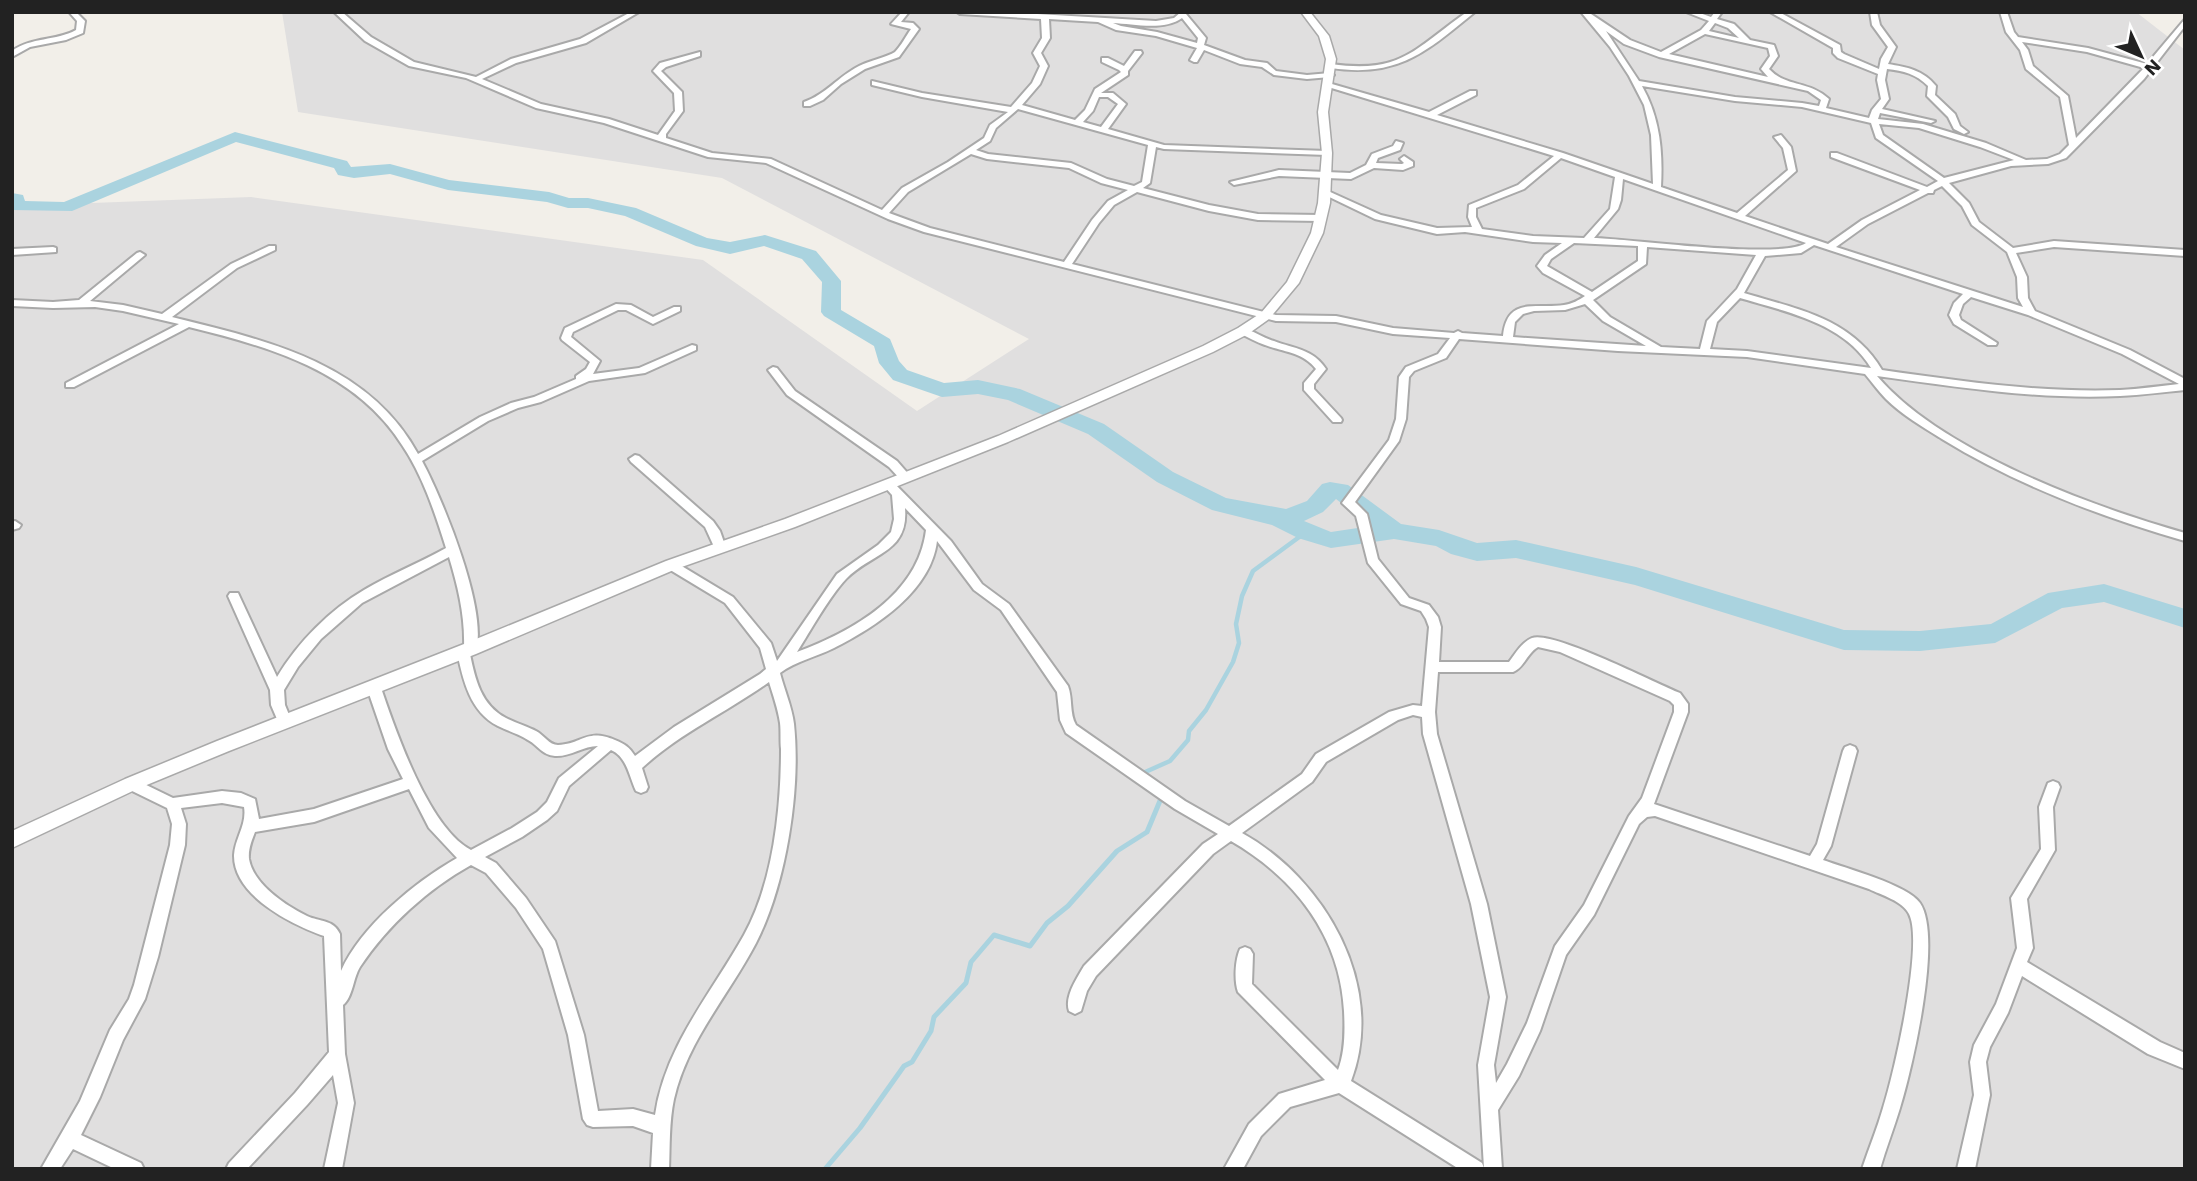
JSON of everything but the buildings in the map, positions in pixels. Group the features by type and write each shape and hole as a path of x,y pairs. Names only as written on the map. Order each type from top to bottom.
{"street":[{"path":"12,55 23,47 65,38 80,31 81,21 72,12"},
{"path":"337,12 368,39 412,64 447,70 529,103 606,121 711,155 768,161 927,230 1265,316 1301,320 1335,319 1393,331 1705,350 1959,384 2053,392 2119,393 2185,385"},
{"path":"476,80 484,73 507,64 585,40 636,12"},
{"path":"807,104 830,94 841,79 883,57 896,55 915,29 909,25 895,24 906,12"},
{"path":"960,12 1156,23 1176,20 1184,14 1201,36 1201,46 1194,60"},
{"path":"12,840 131,784 374,688 671,565 893,489 905,477 1003,439 1075,405 1198,354 1243,331 1265,316 1287,292 1298,274 1321,218 1327,153 1323,112 1329,75 1324,36 1305,12"},
{"path":"1100,20 1119,28 1157,34 1201,46 1243,62 1264,65 1274,73 1307,77 1396,65 1435,42 1452,25 1472,12"},
{"path":"1584,12 1602,28 1635,83 1652,118 1657,153 1657,188"},
{"path":"1689,12 1731,26 1748,41"},
{"path":"1662,55 1704,32 1719,12"},
{"path":"1773,12 1837,47 1837,53 1842,56 1884,70 1912,70 1927,80 1932,86 1931,96 1964,132"},
{"path":"1873,12 1876,25 1892,47 1885,59 1885,99 1876,110 1874,121 1879,136 1944,183 1966,205 1975,223 2011,251 2022,277 2023,298 2031,313"},
{"path":"2003,12 2024,50 2029,67 2048,80 2064,96 2073,146"},
{"path":"884,213 905,190 987,139 993,127 1015,108 1036,84 1044,66 1037,53 1046,38 1045,18"},
{"path":"1593,20 1627,42 1662,55 1817,92 1825,100 1822,108"},
{"path":"1830,247 1865,222 1964,174 2023,161 2063,156 2150,66 2185,21"},
{"path":"1156,23 1157,34"},
{"path":"1704,32 1771,47 1774,56 1765,69 1775,80"},
{"path":"2016,39 2088,50 2150,66"},
{"path":"1076,124 1089,111 1096,95 1120,79 1138,53"},
{"path":"662,140 662,134 679,111 678,92 657,71 663,65 697,54"},
{"path":"1105,60 1125,71"},
{"path":"1329,75 1430,115 1560,155 2031,313 2126,352 2185,385"},
{"path":"876,83 922,95 1015,108 1152,145 1215,151 1327,153"},
{"path":"1635,83 1735,99 1822,108 1874,121 1920,126 2023,161"},
{"path":"1430,115 1473,93"},
{"path":"1096,95 1110,95 1122,104 1102,131"},
{"path":"1876,110 1914,117 1964,132 2005,153"},
{"path":"1740,215 1793,171 1787,147 1779,137"},
{"path":"1372,165 1375,156 1397,148 1399,143"},
{"path":"1067,265 1105,209 1146,183 1152,145"},
{"path":"969,151 987,156 1071,166 1104,181 1196,205 1258,217 1321,218"},
{"path":"1478,230 1472,217 1472,207 1521,187 1560,155"},
{"path":"1835,155 1930,191"},
{"path":"1234,182 1279,173 1351,176 1372,165 1403,167 1410,164 1404,159"},
{"path":"1587,240 1612,212 1617,202 1615,187 1620,176"},
{"path":"1325,193 1396,222 1437,231 1478,230 1533,239 1587,240 1762,253 1801,250 1814,241"},
{"path":"1573,240 1548,257 1542,266 1589,297 1591,307 1607,317 1616,327 1660,349"},
{"path":"1508,338 1514,316 1523,311 1545,307 1565,308 1589,297 1643,262 1645,259 1642,244"},
{"path":"2011,251 2054,244 2185,253"},
{"path":"166,317 234,266 272,248"},
{"path":"12,252 53,250"},
{"path":"1705,350 1712,321 1739,295 1762,253"},
{"path":"81,303 141,255"},
{"path":"1970,293 1959,303 1954,315 1956,322 1992,343"},
{"path":"1739,295 1829,326 1857,343 1868,355 1884,393 1954,443 2068,496 2157,531 2185,537"},
{"path":"12,303 81,303 166,317 236,334 331,371 381,408 418,458 439,506 470,608 467,650 470,684 478,701 500,721 534,736 549,750 560,751 593,740 623,749 635,766 641,787"},
{"path":"418,458 484,419 515,405 546,396 574,382 590,370 595,361 566,338 569,330 616,307 633,309 653,321 677,309"},
{"path":"70,385 187,324"},
{"path":"1243,331 1276,346 1298,350 1317,361 1321,369 1309,383 1309,390 1338,420"},
{"path":"1458,334 1441,356 1409,369 1404,377 1401,419 1394,441 1348,503 1361,514 1360,521 1372,560 1405,601 1425,608 1435,627 1428,712 1436,756 1479,904 1498,997 1486,1065 1493,1169"},
{"path":"574,382 605,374 641,372 692,348"},
{"path":"774,369 791,393 893,464 905,477"},
{"path":"635,459 709,524 715,531 720,548"},
{"path":"893,489 954,552 978,587 1005,607 1066,698 1065,717 1071,729 1180,806 1258,849 1312,901 1339,947 1351,997 1353,1030 1350,1061 1341,1084"},
{"path":"777,669 841,577 893,538 900,525 893,489"},
{"path":"635,766 697,718 777,669 846,636 908,587 927,558 932,544 932,529"},
{"path":"277,690 284,674 306,649 353,604 453,550"},
{"path":"660,1169 666,1098 692,1032 750,939 767,898 776,867 788,783 787,723 777,669 766,646 729,600 671,565"},
{"path":"234,596 277,690 278,705 285,722"},
{"path":"1432,667 1513,667 1526,648 1536,642 1563,647 1675,697 1681,704 1681,712 1648,801 1638,813 1589,910 1560,951 1534,1026 1513,1070 1487,1111"},
{"path":"374,688 394,749 434,824 445,839 459,851 491,869 540,928 550,946 555,970 568,1004 589,1113 593,1119 602,1121 634,1116 662,1128"},
{"path":"1074,1006 1090,971 1189,867 1307,778 1321,758 1339,746 1394,716 1413,710 1428,712"},
{"path":"337,1009 348,975 362,952 414,897 440,876 543,815 555,805 562,784 598,756 608,744"},
{"path":"1814,863 1824,846 1850,751"},
{"path":"252,826 324,813 381,790 412,782"},
{"path":"50,1169 71,1139 99,1080 114,1038 136,1002 149,963 180,832 177,812 172,804 131,784"},
{"path":"1966,1169 1982,1095 1978,1062 1982,1045 2002,1008 2025,948 2020,898 2048,850 2046,807 2053,787"},
{"path":"172,804 220,796 238,797 250,803 254,814 252,826 242,850 242,862 250,878 289,916 314,929 328,929 332,934 337,1054 346,1103 333,1169"},
{"path":"1638,813 1647,809 1659,810 1814,863 1903,898 1916,910 1921,928 1922,954 1892,1107 1871,1169"},
{"path":"1245,954 1244,987 1341,1084 1476,1169"},
{"path":"2018,965 2154,1048 2185,1060"},
{"path":"235,1169 263,1136 308,1093 337,1054"},
{"path":"1233,1169 1255,1130 1285,1100 1341,1084"},
{"path":"71,1139 135,1169"}],"shaded area":[{"path":"282,12 2136,12 2185,50 2185,1169 12,1169 12,206 251,197 703,260 917,411 1029,339 722,178 298,112"}],"waterway":[{"path":"12,198 17,199 14,204 16,206 66,207 235,137 341,165 344,171 354,173 390,169 448,185 549,197 568,203 588,203 630,212 702,242 730,248 765,240 809,255 832,281 831,312 883,343 889,363 900,375 942,390 978,387 1013,394 1096,429 1165,477 1220,504 1279,518"},
{"path":"1279,518 1293,516 1315,507 1330,490 1340,491 1394,531"},
{"path":"1279,518 1306,532 1331,540 1394,531"},
{"path":"1394,531 1425,538 1439,538 1459,548 1477,552 1516,549 1636,576 1844,640 1920,641 1995,633 2057,600 2104,593 2185,619"},
{"path":"1143,773 1170,761 1188,740 1189,731 1206,710 1233,662 1239,643 1236,624 1242,596 1253,571 1306,532"},
{"path":"825,1169 860,1128 904,1066 912,1062 931,1031 934,1017 966,983 971,962 994,935 1030,946 1047,923 1068,906 1117,851 1147,832 1162,796"}]}
